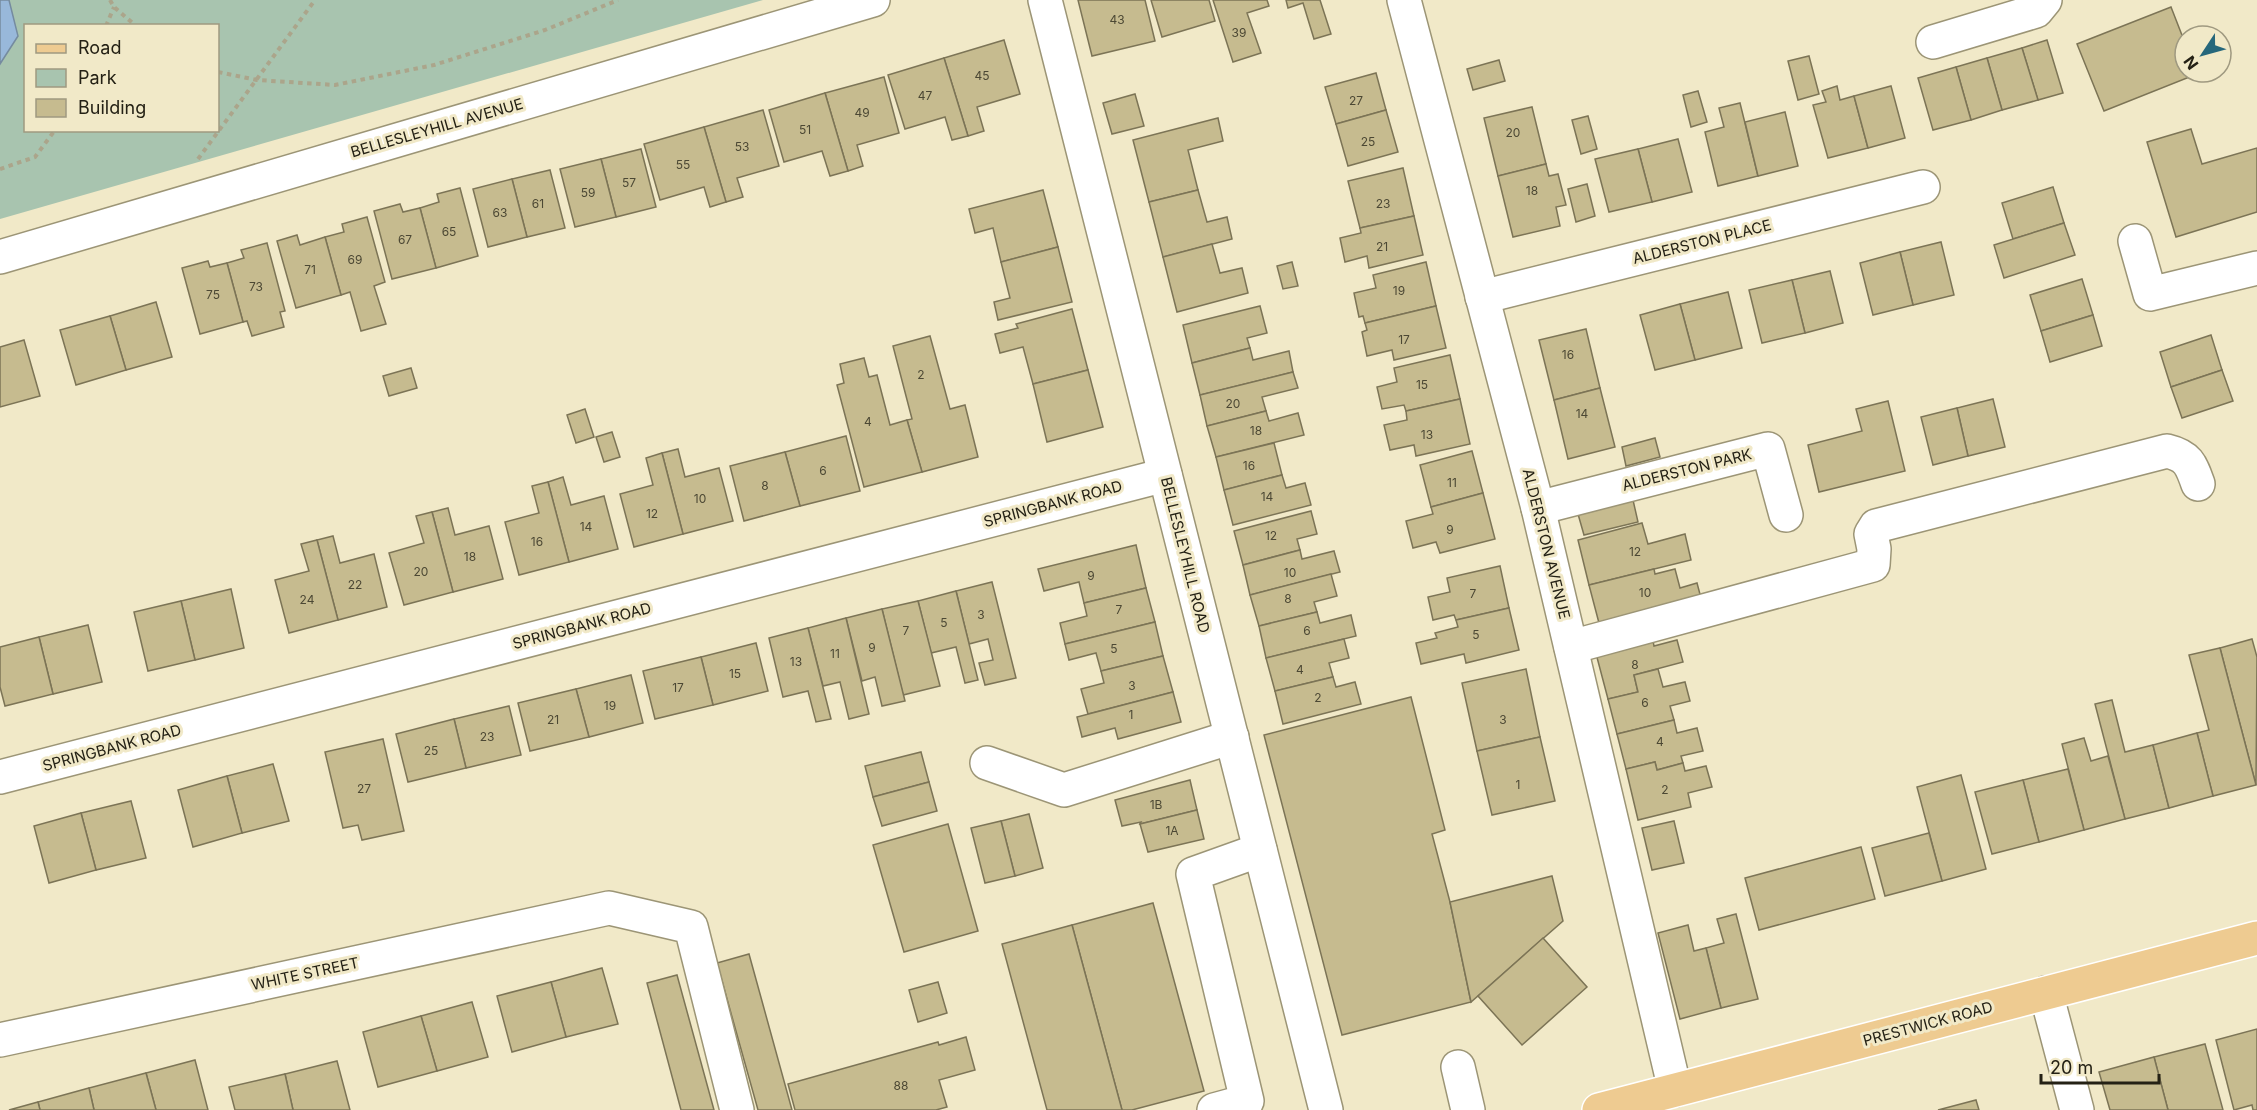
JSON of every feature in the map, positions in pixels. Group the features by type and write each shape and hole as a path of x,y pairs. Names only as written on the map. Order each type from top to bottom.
{"main road":[{"name":"PRESTWICK ROAD","path":"1599,1110 2257,938"}],"street":[{"name":"BELLESLEYHILL AVENUE","path":"0,257 873,0"},
{"name":"BELLESLEYHILL ROAD","path":"1045,0 1326,1110"},
{"name":"ALDERSTON AVENUE","path":"1404,0 1538,508 1675,1090"},
{"path":"1933,42 2036,11 2045,0"},
{"name":"ALDERSTON PLACE","path":"1482,297 1923,187"},
{"path":"2135,241 2150,294 2257,268"},
{"name":"ALDERSTON PARK","path":"1538,508 1768,449 1786,516"},
{"path":"1571,646 1873,565 1874,549 1871,534 1876,526 2009,491 2167,451 2180,454 2190,464 2198,484"},
{"name":"SPRINGBANK ROAD","path":"0,777 1165,475"},
{"path":"987,763 1064,790 1232,737"},
{"path":"1214,1110 1247,1101 1193,874 1260,850"},
{"name":"WHITE STREET","path":"0,1040 609,908 691,927 737,1110"},
{"path":"2046,993 2077,1110"},
{"path":"1458,1067 1468,1110"}],"path":[{"path":"110,0 114,7 134,24"},
{"path":"219,131 315,0"},
{"path":"219,72 257,80 335,86 434,65 545,30 618,0"},
{"path":"107,24 114,7"},
{"path":"0,169 35,157 54,132"},
{"path":"195,163 218,132"}],"green space":[{"path":"0,0 763,0 0,219"}],"water":[{"path":"0,0 9,0 18,36 0,64"}],"building":[{"path":"1078,0 1145,0 1155,41 1092,56"},
{"path":"1151,0 1209,0 1215,21 1162,37"},
{"path":"1213,0 1267,0 1269,6 1247,13 1261,53 1233,62"},
{"path":"1286,0 1320,0 1331,34 1314,39 1303,3 1288,8"},
{"path":"2171,7 2178,24 2173,24 2173,84 2104,111 2077,44"},
{"path":"1004,40 1020,94 977,107 984,131 968,136 944,58"},
{"path":"2047,40 2063,93 2038,100 2022,48"},
{"path":"2022,48 2038,100 2002,110 1987,58"},
{"path":"1809,56 1819,94 1798,100 1788,61"},
{"path":"944,58 968,136 952,140 945,117 905,129 888,75"},
{"path":"1987,58 2002,110 1971,120 1956,67"},
{"path":"1499,60 1505,81 1473,90 1467,69"},
{"path":"1956,67 1971,120 1933,130 1918,78"},
{"path":"1376,73 1386,110 1336,124 1325,87"},
{"path":"884,77 899,133 857,145 863,166 848,171 825,93"},
{"path":"1837,86 1840,100 1854,96 1868,148 1828,158 1813,105 1826,102 1822,91"},
{"path":"1891,86 1905,138 1868,148 1854,96"},
{"path":"1698,91 1707,122 1691,127 1683,95"},
{"path":"825,93 848,171 830,176 822,151 784,162 769,110"},
{"path":"1135,94 1144,126 1112,134 1103,103"},
{"path":"1740,103 1758,176 1718,186 1705,132 1724,127 1719,108"},
{"path":"1532,107 1546,164 1498,176 1484,118"},
{"path":"763,110 779,166 737,178 743,197 726,202 704,127"},
{"path":"1386,110 1398,152 1348,166 1336,124"},
{"path":"1785,112 1798,166 1758,176 1745,122"},
{"path":"1588,116 1597,149 1581,154 1572,120"},
{"path":"1218,118 1223,141 1188,150 1198,190 1149,202 1133,140"},
{"path":"704,127 726,202 710,207 704,187 660,200 644,144"},
{"path":"2191,129 2202,164 2257,148 2257,212 2176,237 2147,142"},
{"path":"1678,139 1692,192 1652,202 1638,149"},
{"path":"641,149 656,207 616,217 601,159"},
{"path":"1638,149 1652,202 1609,212 1595,159"},
{"path":"601,159 616,217 575,227 560,169"},
{"path":"1546,164 1549,176 1558,174 1566,205 1556,207 1560,226 1513,237 1498,176"},
{"path":"1403,168 1414,216 1360,228 1348,181"},
{"path":"550,170 565,228 527,237 512,179"},
{"path":"512,179 527,237 488,247 473,189"},
{"path":"1587,184 1595,216 1576,222 1568,189"},
{"path":"2053,187 2064,223 2013,239 2002,203"},
{"path":"460,188 478,256 436,268 420,208 439,202 437,194"},
{"path":"1043,190 1058,247 1001,262 993,228 975,233 969,209"},
{"path":"1198,190 1207,222 1227,217 1232,239 1163,257 1149,202"},
{"path":"400,204 403,212 420,208 436,268 392,279 374,211"},
{"path":"1414,216 1423,255 1369,268 1367,256 1345,262 1340,238 1361,233 1360,228"},
{"path":"367,217 385,282 374,286 386,324 361,331 350,292 341,295 325,237 344,232 342,224"},
{"path":"2064,223 2075,255 2004,278 1994,245"},
{"path":"297,235 300,245 325,237 341,295 296,308 277,241"},
{"path":"1941,242 1954,295 1913,305 1900,252"},
{"path":"267,243 285,311 280,312 284,327 252,336 247,321 243,322 227,263 244,258 241,250"},
{"path":"1212,244 1220,273 1242,268 1248,293 1177,312 1163,257"},
{"path":"1058,247 1072,302 998,320 994,302 1010,298 1001,262"},
{"path":"1900,252 1913,305 1873,315 1860,263"},
{"path":"208,261 210,267 227,263 243,322 200,334 182,268"},
{"path":"1292,262 1298,286 1283,289 1277,266"},
{"path":"1426,262 1436,306 1365,323 1363,316 1359,317 1354,293 1376,288 1373,275"},
{"path":"1830,271 1843,323 1805,333 1792,280"},
{"path":"2082,279 2093,315 2041,331 2030,295"},
{"path":"1792,280 1805,333 1762,343 1749,290"},
{"path":"1728,292 1742,348 1695,360 1680,304"},
{"path":"156,302 172,357 126,370 110,316"},
{"path":"1680,304 1695,360 1655,370 1640,315"},
{"path":"1260,306 1267,333 1247,338 1250,348 1192,363 1183,325"},
{"path":"1436,306 1446,348 1394,360 1392,350 1367,356 1362,332 1367,330 1365,323"},
{"path":"1072,309 1088,370 1033,384 1023,347 1000,353 995,334 1018,328 1016,324"},
{"path":"2093,315 2102,346 2050,362 2041,331"},
{"path":"110,316 126,370 76,385 60,330"},
{"path":"1586,329 1600,388 1554,400 1539,340"},
{"path":"2211,335 2222,370 2171,387 2160,352"},
{"path":"930,336 950,409 965,405 978,457 922,472 907,420 912,419 893,346"},
{"path":"24,340 40,396 0,407 0,347"},
{"path":"1250,348 1253,360 1289,351 1293,372 1200,395 1192,363"},
{"path":"1450,355 1460,399 1406,411 1404,405 1382,409 1377,387 1397,382 1394,368"},
{"path":"864,358 869,377 877,375 890,425 907,420 922,472 864,487 837,385 844,383 840,364"},
{"path":"411,368 417,388 389,396 383,376"},
{"path":"1088,370 1103,427 1047,442 1033,384"},
{"path":"2222,370 2233,401 2182,418 2171,387"},
{"path":"1293,372 1298,388 1262,397 1266,411 1207,426 1200,395"},
{"path":"1600,388 1615,447 1568,459 1554,400"},
{"path":"1460,399 1470,444 1416,456 1414,445 1390,450 1384,425 1407,420 1406,411"},
{"path":"1993,399 2005,447 1968,456 1957,408"},
{"path":"1888,401 1905,471 1819,492 1808,445 1862,431 1856,409"},
{"path":"1957,408 1968,456 1933,465 1921,417"},
{"path":"585,409 594,437 576,443 567,415"},
{"path":"1266,411 1269,421 1298,413 1304,435 1216,457 1207,426"},
{"path":"612,432 620,457 604,462 596,437"},
{"path":"846,436 860,491 800,506 785,452"},
{"path":"1655,438 1660,457 1626,466 1622,447"},
{"path":"1274,443 1282,475 1224,490 1216,457"},
{"path":"678,449 685,477 719,468 733,521 683,534 662,453"},
{"path":"1472,451 1483,493 1431,507 1420,465"},
{"path":"785,452 800,506 744,521 730,466"},
{"path":"662,453 683,534 634,547 620,494 653,485 646,458"},
{"path":"1282,475 1286,488 1305,483 1311,505 1233,525 1224,490"},
{"path":"563,477 571,505 604,496 618,549 569,562 548,482"},
{"path":"548,482 569,562 519,575 505,522 539,513 532,486"},
{"path":"1483,493 1495,539 1440,553 1436,542 1413,548 1406,521 1433,514 1431,507"},
{"path":"1633,500 1638,522 1584,535 1578,514"},
{"path":"448,508 455,535 489,526 503,579 453,592 432,512"},
{"path":"1311,511 1317,534 1297,539 1300,550 1243,565 1234,531"},
{"path":"432,512 453,592 404,605 389,553 424,543 416,516"},
{"path":"1642,523 1648,544 1685,534 1691,560 1589,585 1578,540"},
{"path":"333,536 340,563 374,554 387,607 338,620 317,540"},
{"path":"317,540 338,620 289,633 275,580 309,571 301,544"},
{"path":"1136,545 1146,588 1084,603 1079,582 1044,591 1038,569"},
{"path":"1300,550 1302,559 1334,551 1340,572 1250,595 1243,565"},
{"path":"1500,566 1509,608 1456,620 1454,615 1433,620 1428,597 1450,592 1447,578"},
{"path":"1654,569 1655,574 1675,569 1680,588 1697,583 1701,598 1599,623 1589,585"},
{"path":"1331,574 1337,596 1314,602 1317,612 1259,626 1250,595"},
{"path":"992,582 1016,678 985,685 979,663 993,660 988,639 969,644 956,591"},
{"path":"1146,588 1155,622 1065,644 1060,623 1087,616 1084,603"},
{"path":"231,589 244,648 195,660 181,601"},
{"path":"956,591 978,680 965,683 956,647 931,653 918,601"},
{"path":"181,601 195,660 148,671 134,612"},
{"path":"918,601 940,686 903,695 882,609"},
{"path":"1509,608 1519,650 1466,663 1464,654 1421,664 1416,643 1437,638 1435,633 1458,627 1456,620"},
{"path":"882,609 905,701 882,706 875,677 862,681 846,618"},
{"path":"1317,612 1320,623 1351,615 1356,636 1266,658 1259,626"},
{"path":"846,618 869,714 849,719 840,682 823,686 808,628"},
{"path":"1155,622 1163,656 1101,671 1096,653 1069,660 1065,644"},
{"path":"88,625 102,682 53,694 39,637"},
{"path":"808,628 831,719 816,722 808,691 783,697 769,638"},
{"path":"1651,631 1654,646 1677,640 1683,662 1634,675 1638,692 1608,699 1594,646"},
{"path":"39,637 53,694 5,706 0,687 0,647"},
{"path":"1344,639 1349,658 1329,663 1333,677 1275,691 1266,658"},
{"path":"2252,639 2257,657 2256,785 2220,648"},
{"path":"756,643 768,691 713,705 701,657"},
{"path":"2220,648 2256,785 2213,796 2197,733 2209,730 2189,655"},
{"path":"1163,656 1173,692 1088,714 1081,689 1104,683 1101,671"},
{"path":"701,657 713,705 655,719 643,671"},
{"path":"1526,669 1540,737 1477,751 1462,683"},
{"path":"1658,669 1663,687 1685,682 1690,701 1670,706 1674,720 1617,734 1608,699 1638,692 1634,675"},
{"path":"631,675 643,723 589,737 576,689"},
{"path":"1333,677 1336,687 1355,682 1361,704 1283,724 1275,691"},
{"path":"576,689 589,737 530,751 518,703"},
{"path":"1173,692 1181,722 1118,739 1115,728 1082,737 1077,717"},
{"path":"1411,697 1445,830 1432,834 1450,902 1471,1002 1342,1035 1264,735"},
{"path":"2112,700 2125,752 2153,745 2169,808 2125,819 2095,704"},
{"path":"509,706 521,755 466,768 454,719"},
{"path":"454,719 466,768 408,782 396,734"},
{"path":"1674,720 1677,733 1697,728 1703,751 1681,756 1683,763 1657,770 1655,762 1626,769 1617,734"},
{"path":"2197,733 2213,796 2169,808 2153,745"},
{"path":"1540,737 1555,801 1492,815 1477,751"},
{"path":"2084,738 2091,761 2108,756 2125,819 2084,830 2062,744"},
{"path":"383,739 404,831 362,840 358,825 343,828 325,752"},
{"path":"921,752 929,782 873,797 865,766"},
{"path":"1655,762 1657,770 1683,763 1685,771 1706,766 1712,787 1688,793 1691,807 1638,820 1626,769"},
{"path":"273,764 289,821 242,833 227,776"},
{"path":"2068,769 2084,830 2039,842 2023,780"},
{"path":"1961,775 1986,869 1942,881 1917,787"},
{"path":"227,776 242,833 193,847 178,790"},
{"path":"1190,780 1197,810 1122,826 1115,800"},
{"path":"2023,780 2039,842 1992,854 1975,792"},
{"path":"929,782 937,811 882,826 873,797"},
{"path":"131,801 146,858 96,870 81,813"},
{"path":"1197,810 1204,839 1148,852 1140,824"},
{"path":"81,813 96,870 49,883 34,826"},
{"path":"1029,814 1043,868 1015,876 1001,821"},
{"path":"1001,821 1015,876 985,883 971,828"},
{"path":"1674,821 1684,863 1652,870 1642,828"},
{"path":"948,824 978,931 904,952 873,845"},
{"path":"1929,833 1942,881 1885,896 1872,848"},
{"path":"1861,847 1875,899 1759,930 1745,878"},
{"path":"1552,876 1563,921 1471,1002 1450,902"},
{"path":"1153,903 1204,1091 1132,1110 1122,1110 1072,925"},
{"path":"1736,914 1758,999 1721,1008 1706,948 1724,943 1717,919"},
{"path":"1072,925 1122,1110 1047,1110 1002,944"},
{"path":"1688,925 1694,951 1706,948 1721,1008 1680,1019 1658,933"},
{"path":"1543,938 1587,987 1522,1045 1478,996"},
{"path":"749,954 792,1110 758,1110 717,963"},
{"path":"602,968 618,1024 566,1037 551,982"},
{"path":"677,975 714,1110 681,1110 647,983"},
{"path":"551,982 566,1037 512,1052 497,996"},
{"path":"938,982 947,1013 918,1022 909,990"},
{"path":"472,1002 488,1057 437,1071 421,1016"},
{"path":"421,1016 437,1071 378,1087 363,1032"},
{"path":"2257,1029 2257,1110 2253,1110 2252,1105 2234,1110 2216,1040"},
{"path":"966,1037 975,1070 939,1080 947,1107 936,1110 795,1110 788,1084 938,1042 939,1045"},
{"path":"2205,1044 2223,1110 2168,1110 2154,1057"},
{"path":"2154,1057 2168,1110 2110,1110 2099,1072"},
{"path":"195,1060 208,1110 156,1110 146,1073"},
{"path":"337,1061 350,1110 293,1110 285,1074"},
{"path":"146,1073 156,1110 94,1110 89,1088"},
{"path":"285,1074 293,1110 235,1110 229,1087"},
{"path":"89,1088 94,1110 40,1110 38,1102"},
{"path":"1976,1100 1979,1110 1938,1110"},
{"path":"38,1102 40,1110 9,1110"}]}
